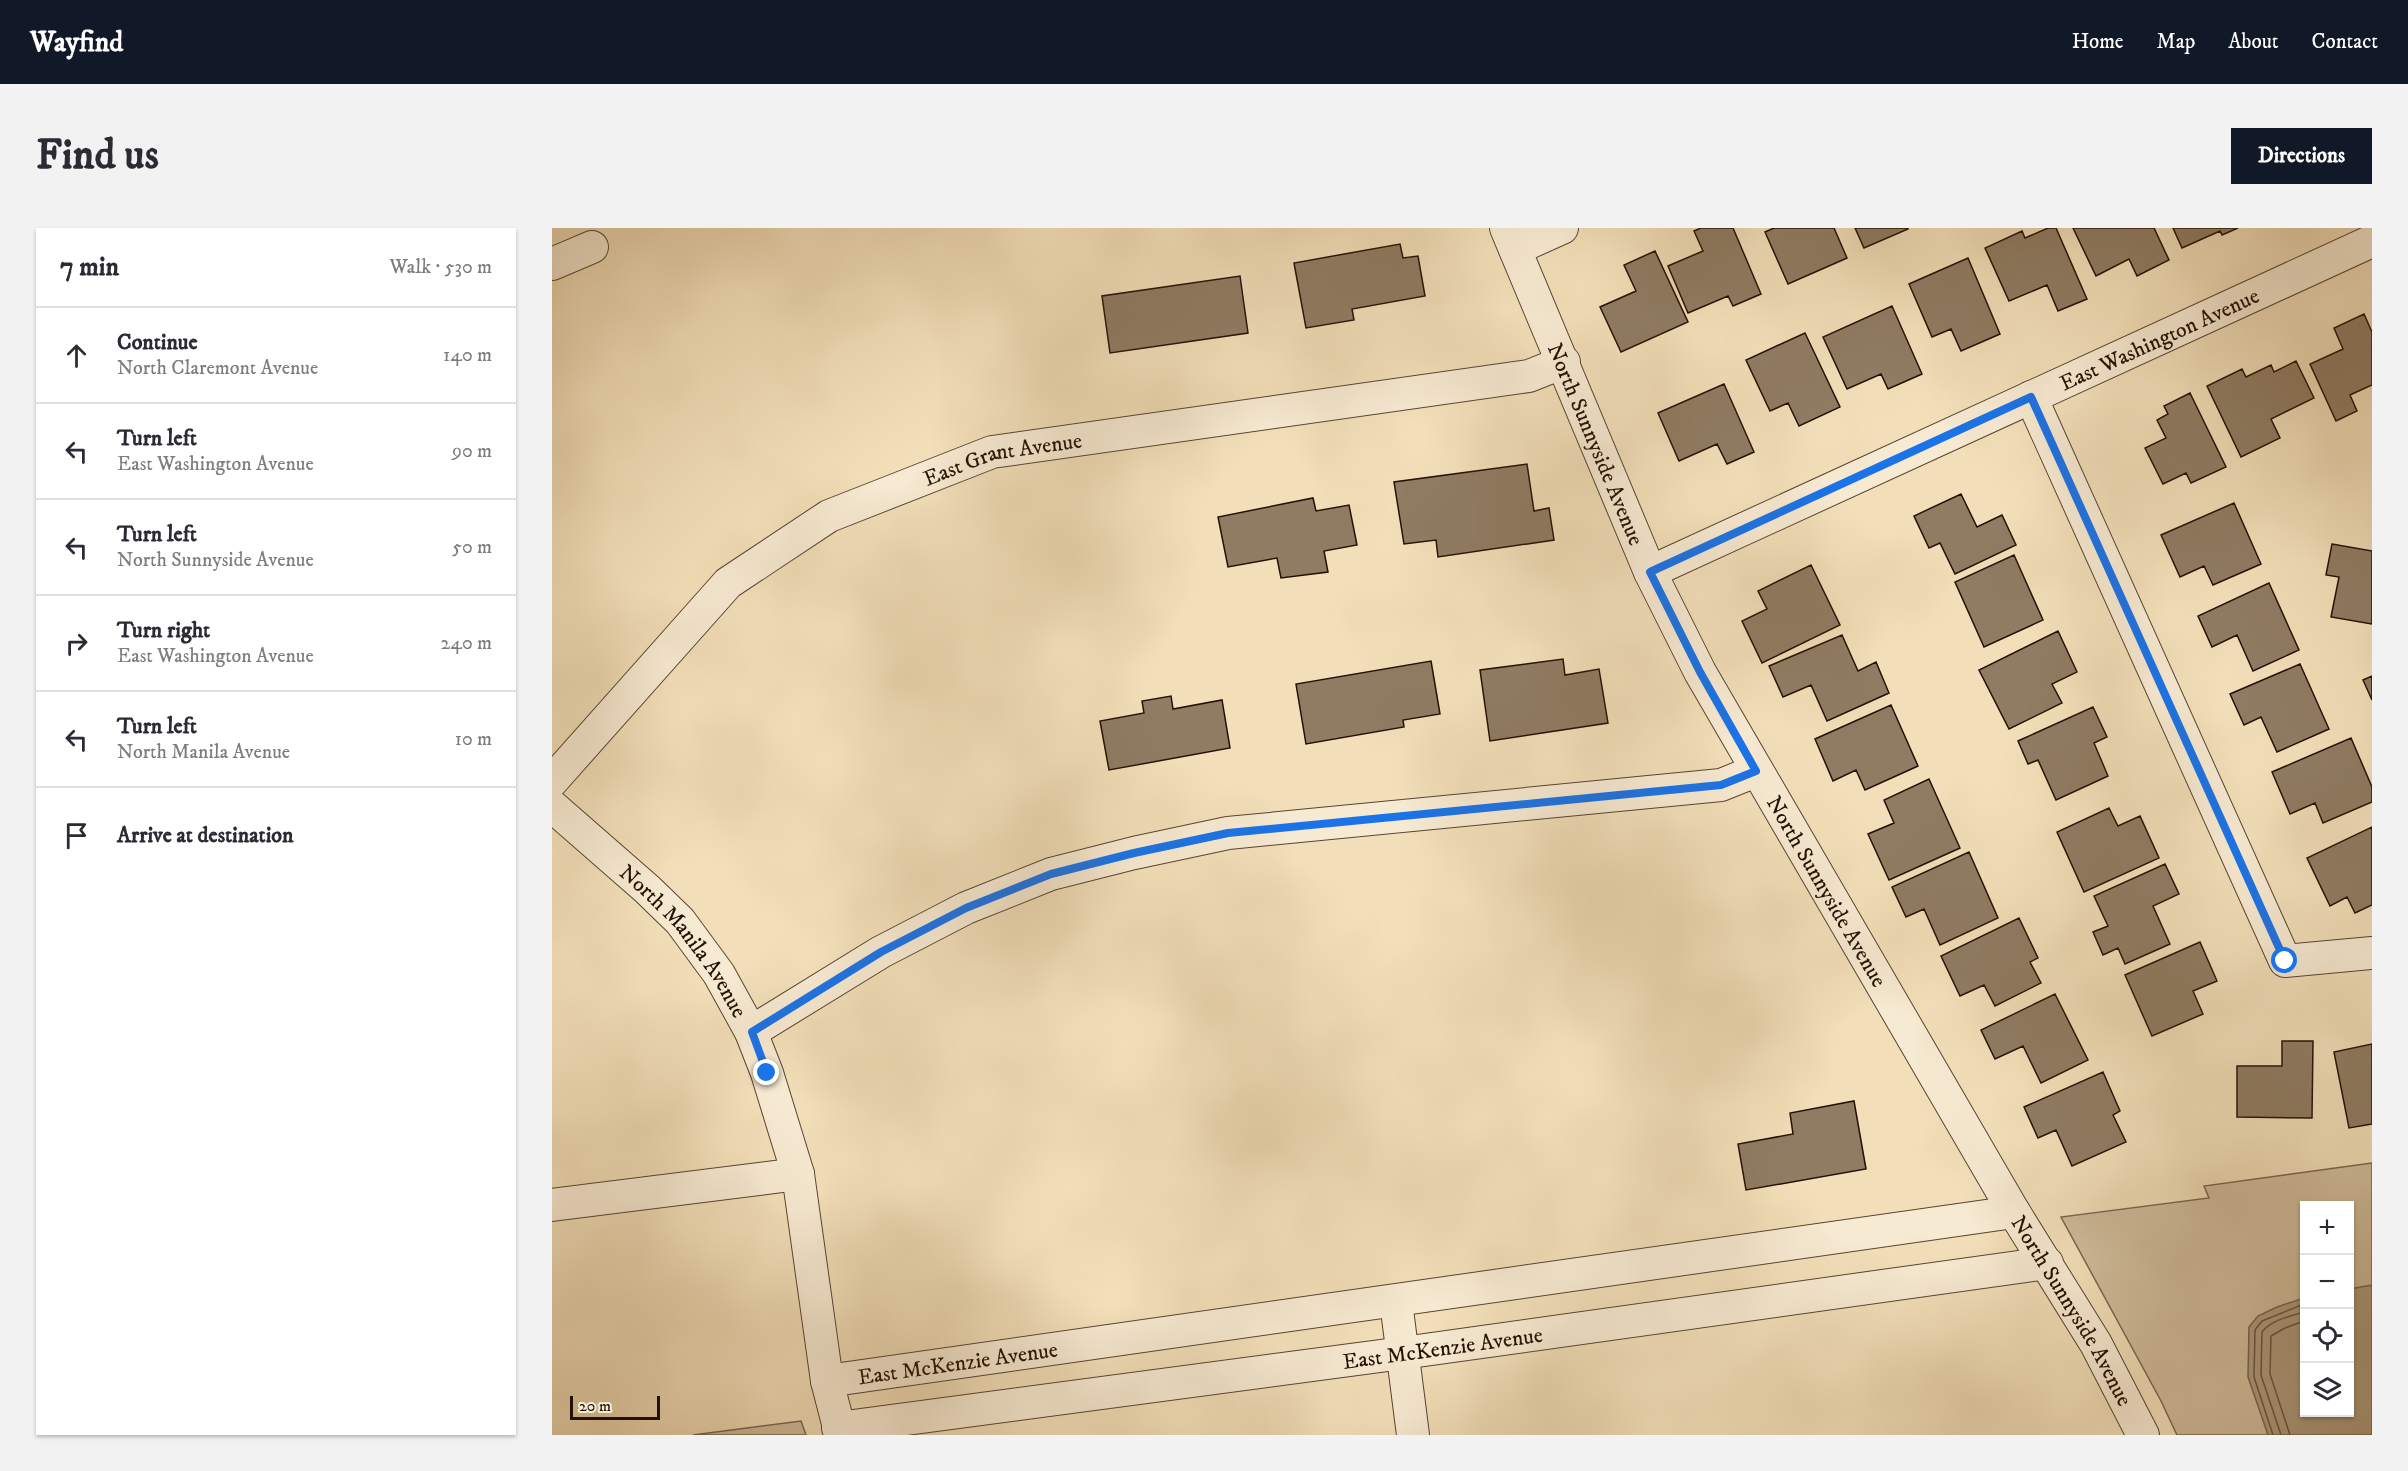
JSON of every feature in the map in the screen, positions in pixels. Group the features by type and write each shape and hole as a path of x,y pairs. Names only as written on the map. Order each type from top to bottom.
{"street":[{"path":"1511,239 1562,228"},
{"name":"North Sunnyside Avenue","path":"1511,239 1650,572 1700,672 2014,1212 2096,1344 2143,1435"},
{"name":"East Washington Avenue","path":"1650,572 2372,241"},
{"path":"552,264 592,247"},
{"name":"East Grant Avenue","path":"552,781 728,583 829,516 992,452 1529,376 1564,362"},
{"path":"2031,397 2285,961 2372,953"},
{"path":"752,1032 881,952 966,908 1062,872 1228,833 1721,785 1756,771"},
{"name":"North Manila Avenue","path":"552,806 680,921 719,974 752,1032 798,1174 827,1381 839,1431"},
{"path":"552,1205 798,1174"},
{"name":"East McKenzie Avenue","path":"827,1381 1396,1302 2014,1212"},
{"name":"East McKenzie Avenue","path":"839,1431 2047,1263"},
{"path":"1396,1302 1413,1435"}],"shaded area":[{"path":"2372,1163 2372,1435 2177,1435 2161,1401 2061,1217 2209,1198 2204,1186"},
{"path":"801,1421 806,1435 693,1435"}],"water":[{"path":"2372,1285 2372,1435 2268,1435 2248,1377 2249,1327 2258,1316 2300,1299 2300,1417 2354,1417 2354,1288"}],"building":[{"path":"1701,228 1733,228 1761,294 1733,306 1728,296 1688,313 1668,266 1703,251 1694,231"},
{"path":"1774,228 1834,228 1847,258 1788,284 1765,232"},
{"path":"1855,228 1908,228 1908,229 1864,248"},
{"path":"2048,228 2056,228 2087,299 2058,311 2047,285 2009,301 1985,248 2022,231 2025,238"},
{"path":"2073,228 2154,228 2169,260 2137,276 2129,259 2096,276"},
{"path":"2173,228 2238,228 2222,235 2220,231 2182,248"},
{"path":"1400,244 1403,258 1418,256 1425,296 1352,309 1354,320 1306,328 1294,263"},
{"path":"1655,251 1688,322 1621,352 1600,307 1636,291 1624,265"},
{"path":"1968,258 2000,334 1961,351 1951,329 1932,337 1909,284"},
{"path":"1240,276 1248,333 1110,353 1102,296"},
{"path":"1892,306 1922,374 1888,389 1881,374 1847,389 1823,337"},
{"path":"2364,314 2372,332 2372,385 2350,395 2357,411 2336,421 2310,364 2343,349 2334,328"},
{"path":"1805,333 1840,407 1799,426 1788,403 1770,411 1746,360"},
{"path":"2296,361 2314,398 2271,419 2280,438 2241,457 2207,386 2242,369 2246,377 2271,365 2274,372"},
{"path":"1724,384 1754,452 1727,464 1717,444 1679,461 1658,413"},
{"path":"2190,393 2226,467 2191,483 2186,473 2163,484 2145,448 2166,438 2157,420 2168,414 2164,406"},
{"path":"1527,464 1534,511 1549,508 1554,540 1438,557 1436,540 1404,544 1394,482"},
{"path":"1961,494 1977,527 2002,515 2016,545 1955,574 1940,543 1929,548 1914,516"},
{"path":"1313,498 1316,511 1349,505 1357,545 1324,551 1328,572 1281,578 1277,558 1228,567 1218,517"},
{"path":"2234,503 2261,564 2213,585 2204,566 2180,577 2161,535"},
{"path":"2332,544 2372,551 2372,624 2331,617 2339,577 2326,575"},
{"path":"2014,555 2043,620 1984,647 1955,582"},
{"path":"1811,565 1840,625 1762,663 1742,621 1767,609 1758,591"},
{"path":"2269,583 2299,650 2253,671 2237,635 2212,647 2198,616"},
{"path":"2058,631 2077,672 2052,684 2062,703 2009,729 1979,670"},
{"path":"1842,635 1858,671 1876,662 1889,693 1827,721 1811,685 1783,697 1769,666"},
{"path":"1563,659 1565,675 1599,669 1608,723 1490,741 1480,670"},
{"path":"1431,661 1440,714 1403,720 1404,727 1306,744 1296,684"},
{"path":"2300,664 2329,729 2277,752 2261,717 2244,725 2230,694"},
{"path":"2372,676 2372,700 2363,680"},
{"path":"1171,696 1173,709 1222,700 1230,748 1109,770 1100,721 1144,713 1142,701"},
{"path":"1891,705 1918,766 1865,790 1856,770 1833,781 1815,739"},
{"path":"2093,707 2107,737 2094,743 2108,776 2056,800 2038,760 2028,764 2018,741"},
{"path":"2351,738 2372,787 2372,802 2323,823 2315,803 2290,814 2272,772"},
{"path":"1929,779 1960,848 1889,880 1868,834 1894,823 1884,800"},
{"path":"2109,808 2118,826 2140,816 2159,858 2084,892 2057,832"},
{"path":"2372,827 2372,905 2355,913 2347,897 2330,906 2307,858"},
{"path":"1969,852 1998,918 1940,945 1924,909 1906,917 1892,887"},
{"path":"2165,864 2179,894 2153,906 2170,944 2125,964 2118,948 2103,955 2093,932 2108,926 2094,896"},
{"path":"2019,918 2038,958 2030,962 2041,983 1995,1006 1984,985 1960,996 1941,956"},
{"path":"2200,942 2217,981 2193,991 2203,1014 2152,1036 2125,975"},
{"path":"2055,994 2088,1060 2041,1083 2023,1046 1995,1059 1981,1030"},
{"path":"2282,1041 2313,1041 2312,1118 2237,1117 2237,1066 2282,1066"},
{"path":"2372,1044 2372,1124 2349,1128 2334,1052"},
{"path":"2103,1072 2120,1111 2113,1115 2126,1142 2072,1166 2056,1130 2038,1138 2024,1107"},
{"path":"1854,1101 1866,1169 1746,1190 1738,1144 1793,1134 1790,1113"}],"route":[{"path":"767,1073 752,1032 881,952 966,908 1051,874 1228,833 1721,785 1756,771 1700,672 1650,572 2031,397 2285,961"}]}
